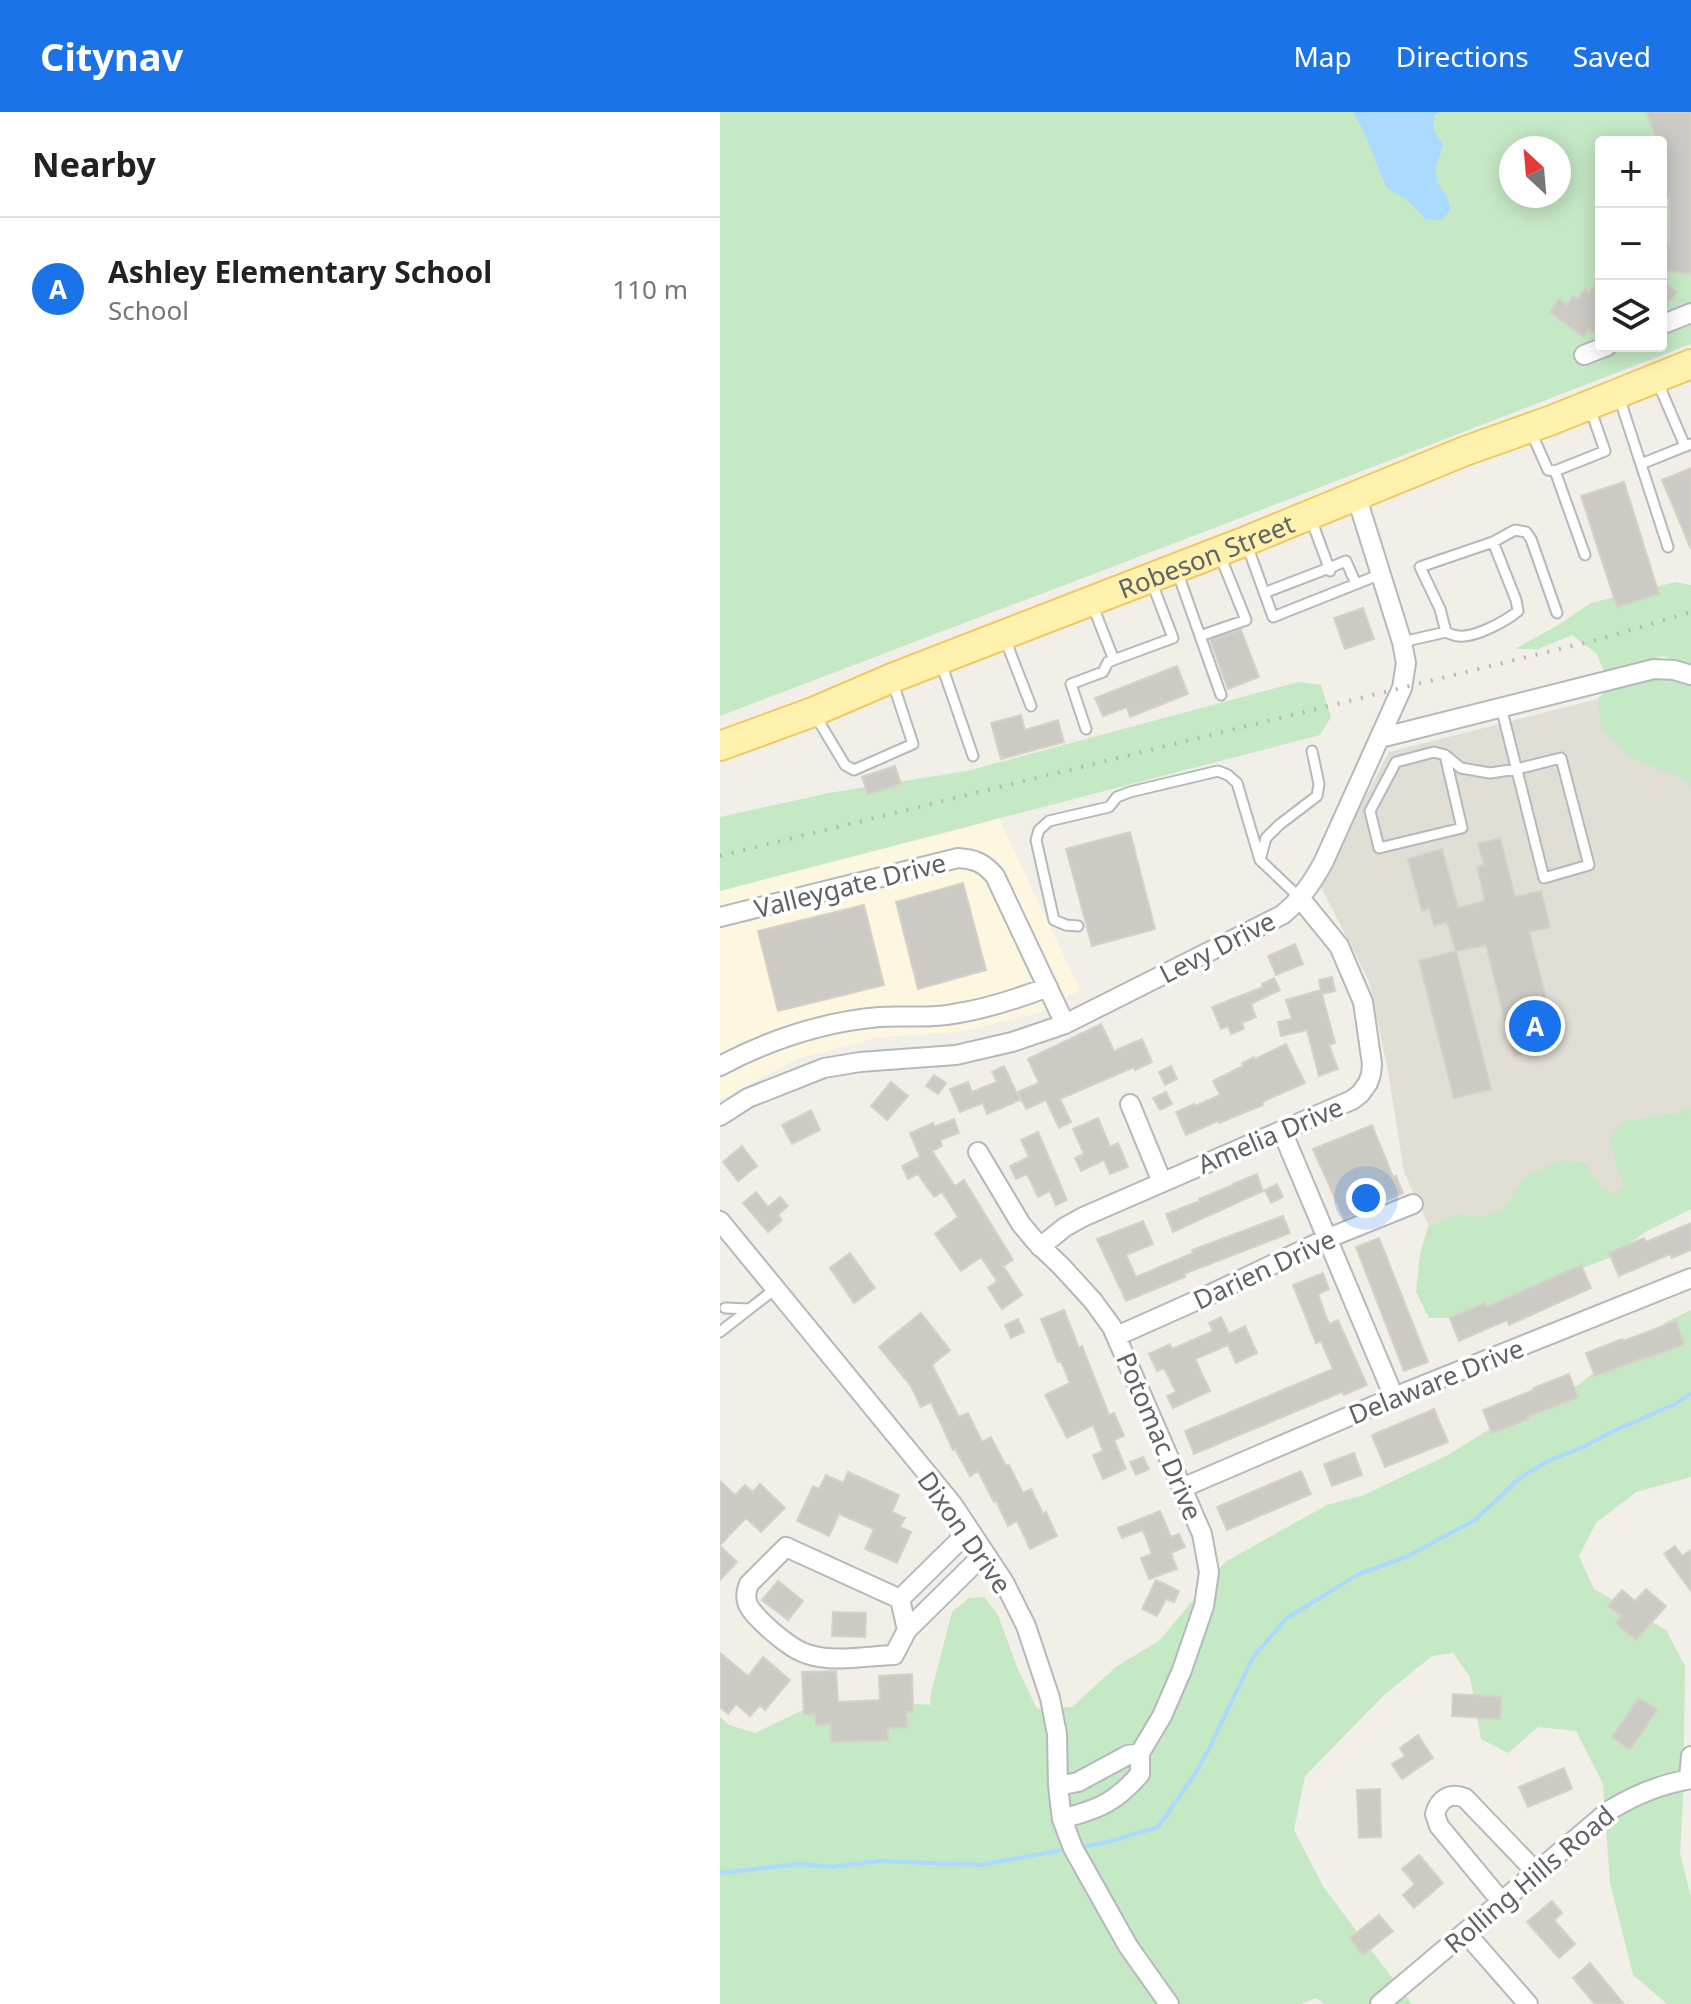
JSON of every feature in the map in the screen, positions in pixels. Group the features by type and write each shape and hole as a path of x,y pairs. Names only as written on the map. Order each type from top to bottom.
{"main road":[{"name":"Robeson Street","path":"720,746 813,712 1003,634 1219,552 1465,451 1691,364"}],"street":[{"path":"1667,323 1691,313"},
{"path":"1584,355 1595,351"},
{"name":"Levy Drive","path":"720,1116 748,1098 824,1068 860,1062 956,1055 1012,1042 1065,1024 1282,915 1300,898 1324,861 1360,783 1402,688 1406,663 1356,495"},
{"path":"1380,738 1654,669 1691,675"},
{"name":"Valleygate Drive","path":"720,917 958,858 974,859 995,876 1065,1024"},
{"name":"Amelia Drive","path":"1040,1247 1083,1217 1360,1094 1368,1083 1372,1064 1363,1002 1339,946 1300,898"},
{"path":"720,1066 760,1045 813,1029 877,1017 950,1015 1004,1003 1048,987"},
{"path":"1130,1104 1162,1182"},
{"path":"1282,1131 1394,1397"},
{"name":"Potomac Drive","path":"978,1152 1021,1224 1093,1301 1117,1336 1202,1534 1209,1572 1204,1606 1182,1670 1162,1716 1140,1753 1140,1774 1124,1792 1097,1809 1062,1819"},
{"name":"Darien Drive","path":"1117,1336 1326,1239 1413,1204"},
{"name":"Dixon Drive","path":"720,1221 953,1505 1004,1582 1026,1626 1050,1698 1057,1734 1062,1819 1073,1848 1143,1968 1169,2004"},
{"name":"Delaware Drive","path":"1182,1488 1394,1397 1691,1278"},
{"path":"900,1599 969,1531"},
{"path":"900,1599 786,1547 749,1584 746,1596 754,1614 770,1630 803,1653 841,1658 894,1655 907,1630 985,1553"},
{"path":"900,1599 907,1630"},
{"path":"1058,1786 1078,1782 1128,1755 1140,1753"},
{"path":"1690,1779 1691,1756"},
{"name":"Rolling Hills Road","path":"1380,2004 1610,1810 1657,1786 1690,1779"},
{"path":"1501,1901 1439,1826 1435,1814 1440,1801 1452,1795 1465,1798 1536,1872"},
{"path":"1465,1932 1528,2004"}],"lane":[{"path":"1641,464 1688,445 1656,378"},
{"path":"1618,393 1668,547"},
{"path":"1529,428 1548,470 1555,471 1605,451 1589,405"},
{"path":"1555,471 1585,555"},
{"path":"1310,516 1330,569"},
{"path":"1446,632 1440,609 1420,567 1493,542 1515,530 1526,532 1531,539 1557,613"},
{"path":"1246,541 1273,617 1322,594 1382,574"},
{"path":"1402,642 1446,632 1468,636 1505,622 1518,611 1493,542"},
{"path":"1200,636 1246,620 1219,552"},
{"path":"1264,593 1346,561 1356,584"},
{"path":"1163,573 1200,636 1221,695"},
{"path":"1086,729 1071,684 1103,672 1108,662 1173,638 1163,573"},
{"path":"1091,601 1114,660"},
{"path":"1003,634 1031,706"},
{"path":"940,659 973,756"},
{"path":"813,712 845,765 854,770 913,744 892,678"},
{"path":"1445,755 1462,828 1379,848 1370,811 1396,762 1434,752 1445,755 1461,768 1490,773 1517,769 1561,758 1589,865 1544,878 1517,769 1501,707"},
{"path":"1260,860 1266,838 1317,796 1319,784 1312,751"},
{"name":"Amelia Drive","path":"1078,926 1054,920 1036,840 1039,830 1049,821 1109,807 1117,797 1130,792 1218,771 1237,783 1260,860 1300,898"},
{"path":"1360,783 1378,796"},
{"path":"720,1332 775,1289"},
{"path":"725,1308 749,1309"}],"shaded area":[{"path":"1617,694 1691,750 1691,1178 1450,1272 1404,1172 1388,1071 1369,981 1320,885 1389,752"},
{"path":"999,819 1080,990 1036,1014 960,1032 879,1037 797,1059 720,1100 720,891"}],"green space":[{"path":"720,112 1691,112 1691,344 720,716"},
{"path":"1676,582 1691,585 1691,665 1662,656 1604,672 1597,654 1572,635 1538,649 1515,649 1591,603"},
{"path":"1644,678 1691,683 1691,787 1685,779 1631,758 1601,727 1598,698 1610,688"},
{"path":"1298,682 1321,685 1331,717 1320,735 720,891 720,817 829,793 967,771"},
{"path":"1691,1108 1691,1209 1647,1231 1611,1257 1456,1318 1429,1318 1416,1292 1420,1254 1428,1227 1458,1214 1485,1217 1505,1207 1526,1175 1563,1160 1585,1163 1601,1187 1616,1194 1623,1186 1610,1139 1624,1121 1678,1113"},
{"path":"1691,1310 1691,1477 1636,1492 1596,1523 1579,1556 1594,1589 1666,1630 1685,1666 1680,1853 1691,1897 1691,2004 1667,2004 1633,1975 1610,1883 1603,1784 1576,1731 1538,1727 1508,1753 1481,1739 1470,1677 1453,1653 1432,1656 1384,1695 1305,1776 1294,1830 1324,1888 1412,2004 1325,2004 1315,1998 1301,2004 720,2004 720,1717 729,1725 755,1733 805,1709 930,1705 952,1612 969,1598 984,1597 998,1615 1037,1709 1072,1707 1117,1666 1159,1641 1225,1562 1327,1505 1364,1495 1448,1455 1491,1428 1574,1388 1632,1344"}],"water":[{"path":"1353,112 1439,112 1434,115 1433,129 1443,144 1435,169 1438,184 1451,209 1443,220 1426,219 1406,199 1387,188"}],"building":[{"path":"1646,112 1691,112 1691,274 1667,271 1670,199 1667,197 1667,136 1656,136"},
{"path":"1667,284 1677,292 1667,304"},
{"path":"1595,285 1595,330 1593,333 1588,329 1583,336 1550,312 1559,299 1567,305 1573,296 1578,299 1585,289 1589,293"},
{"path":"1691,468 1691,549 1662,480"},
{"path":"1624,482 1659,594 1617,607 1581,496"},
{"path":"1363,608 1374,639 1345,649 1334,618"},
{"path":"1241,630 1259,677 1228,689 1210,640"},
{"path":"1177,666 1188,694 1130,717 1127,707 1103,716 1095,698"},
{"path":"1021,715 1025,730 1058,720 1064,742 1001,759 991,723"},
{"path":"895,766 901,784 868,794 862,777"},
{"path":"1130,832 1155,929 1092,946 1066,849"},
{"path":"1500,838 1515,897 1541,891 1550,927 1529,932 1558,1045 1514,1056 1486,945 1456,951 1447,922 1434,926 1429,908 1422,911 1408,859 1442,849 1458,908 1485,901 1477,867 1484,865 1478,844"},
{"path":"963,883 986,970 918,989 896,902"},
{"path":"864,905 884,985 778,1011 758,931"},
{"path":"1295,944 1303,964 1276,975 1268,956"},
{"path":"1456,951 1491,1089 1454,1098 1419,961"},
{"path":"1332,977 1335,991 1322,994 1335,1043 1329,1045 1338,1069 1319,1076 1307,1030 1281,1036 1278,1022 1292,1019 1286,1000 1321,990 1319,980"},
{"path":"1274,978 1280,990 1251,1004 1256,1017 1242,1023 1244,1029 1231,1034 1228,1026 1221,1029 1212,1007 1263,987 1262,984"},
{"path":"1101,1024 1114,1051 1142,1039 1152,1062 1060,1099 1071,1122 1059,1128 1046,1100 1026,1109 1018,1092 1039,1083 1028,1059"},
{"path":"1286,1044 1305,1083 1262,1102 1263,1105 1186,1135 1176,1112 1220,1095 1213,1081 1243,1066 1242,1063"},
{"path":"1004,1066 1020,1100 987,1114 983,1103 960,1112 950,1089 968,1082 972,1092 997,1082 992,1072"},
{"path":"1171,1066 1177,1079 1165,1085 1159,1072"},
{"path":"934,1075 946,1083 938,1094 926,1086"},
{"path":"891,1082 908,1096 887,1120 871,1106"},
{"path":"1166,1092 1172,1104 1160,1110 1153,1098"},
{"path":"811,1110 820,1130 792,1144 782,1125"},
{"path":"1098,1118 1110,1147 1118,1143 1128,1167 1110,1174 1104,1160 1081,1171 1075,1158 1084,1154 1073,1129"},
{"path":"954,1119 959,1133 940,1140 942,1146 932,1151 955,1186 964,1180 1013,1260 1003,1266 1022,1295 1002,1309 988,1288 997,1281 981,1257 961,1271 935,1234 958,1217 942,1192 934,1197 918,1174 908,1179 902,1166 920,1157 910,1133 933,1123 934,1127"},
{"path":"1372,1125 1393,1177 1396,1176 1403,1193 1344,1219 1313,1149"},
{"path":"1038,1132 1067,1200 1056,1205 1050,1191 1038,1197 1027,1174 1016,1179 1010,1166 1029,1157 1021,1140"},
{"path":"742,1146 757,1166 738,1181 723,1162"},
{"path":"1257,1174 1263,1191 1173,1232 1166,1214"},
{"path":"1277,1184 1283,1197 1271,1203 1265,1190"},
{"path":"756,1192 768,1207 780,1197 788,1206 778,1215 782,1220 768,1232 743,1203"},
{"path":"1283,1216 1290,1233 1184,1274 1185,1277 1126,1301 1097,1239 1143,1221 1153,1244 1126,1255 1136,1277 1193,1253 1192,1250"},
{"path":"1691,1223 1691,1250 1672,1258 1670,1254 1619,1276 1609,1253"},
{"path":"1379,1238 1428,1362 1404,1371 1356,1247"},
{"path":"850,1253 875,1288 854,1303 830,1268"},
{"path":"1581,1265 1591,1288 1509,1325 1507,1320 1459,1341 1450,1318 1485,1303 1487,1307"},
{"path":"1323,1273 1329,1289 1318,1294 1329,1324 1338,1320 1367,1385 1344,1395 1342,1392 1194,1454 1185,1431 1333,1369 1321,1341 1316,1343 1293,1285"},
{"path":"1064,1310 1109,1415 1114,1413 1124,1436 1114,1440 1126,1469 1103,1479 1093,1455 1103,1451 1093,1425 1067,1438 1045,1395 1070,1383 1041,1319"},
{"path":"921,1313 950,1350 932,1365 959,1417 968,1413 982,1442 991,1437 1023,1493 1031,1489 1057,1536 1030,1549 1017,1521 1008,1526 978,1471 970,1476 953,1450 931,1402 921,1407 911,1386 879,1347"},
{"path":"1221,1317 1229,1334 1245,1326 1257,1353 1236,1363 1228,1345 1195,1359 1210,1391 1173,1408 1167,1396 1176,1392 1164,1368 1157,1371 1149,1354 1170,1344 1172,1349 1213,1331 1209,1323"},
{"path":"1018,1319 1024,1332 1011,1338 1005,1325"},
{"path":"1676,1321 1684,1344 1595,1376 1586,1353"},
{"path":"1569,1374 1578,1397 1492,1433 1483,1410"},
{"path":"1434,1409 1448,1442 1385,1467 1372,1435"},
{"path":"1354,1453 1362,1475 1332,1486 1324,1464"},
{"path":"1143,1457 1149,1469 1136,1475 1130,1462"},
{"path":"1301,1471 1311,1494 1227,1530 1217,1507"},
{"path":"848,1472 899,1495 892,1512 905,1518 900,1527 911,1532 897,1563 865,1549 874,1529 839,1514 829,1536 797,1521 813,1486 819,1489 826,1475 843,1483"},
{"path":"720,1481 735,1495 745,1485 753,1492 760,1484 785,1508 761,1532 746,1518 720,1545"},
{"path":"1160,1511 1171,1537 1179,1534 1185,1547 1171,1553 1177,1569 1149,1579 1141,1558 1152,1554 1143,1530 1122,1538 1118,1528"},
{"path":"720,1546 737,1562 720,1580"},
{"path":"1675,1546 1682,1556 1691,1550 1691,1591 1664,1554"},
{"path":"1156,1580 1179,1591 1174,1602 1166,1599 1157,1616 1142,1609"},
{"path":"778,1581 803,1601 788,1620 762,1600"},
{"path":"1646,1589 1666,1606 1636,1640 1616,1623 1621,1616 1608,1606 1622,1590 1635,1601"},
{"path":"833,1612 866,1613 865,1637 832,1636"},
{"path":"720,1653 748,1676 763,1657 790,1680 765,1710 760,1705 750,1716 736,1704 728,1714 720,1707"},
{"path":"836,1671 838,1702 880,1700 879,1676 912,1674 913,1712 906,1712 907,1727 888,1728 888,1740 831,1742 830,1724 816,1725 815,1714 804,1715 802,1672"},
{"path":"1453,1694 1501,1697 1500,1719 1452,1716"},
{"path":"1639,1698 1657,1710 1630,1750 1612,1737"},
{"path":"1418,1735 1433,1758 1402,1779 1392,1764 1405,1756 1400,1748"},
{"path":"1564,1768 1572,1789 1528,1807 1519,1787"},
{"path":"1380,1789 1381,1837 1359,1838 1357,1790"},
{"path":"1419,1855 1443,1883 1414,1908 1403,1895 1415,1884 1402,1869"},
{"path":"1552,1901 1562,1913 1554,1920 1575,1944 1559,1958 1527,1922"},
{"path":"1379,1915 1393,1931 1363,1955 1350,1938"},
{"path":"1590,1963 1624,2004 1595,2004 1573,1978"}],"waterway":[{"path":"1080,1847 1158,1827 1208,1751 1253,1657 1287,1618 1359,1574 1406,1557 1475,1520 1520,1478 1548,1461 1584,1447 1691,1394"},
{"path":"720,1873 798,1864 832,1867 879,1861 981,1865 1067,1849"}],"railway":[{"path":"720,856 1600,639 1691,612"}],"place":[{"name":"Ashley Elementary School","path":"1535,1026"}]}
